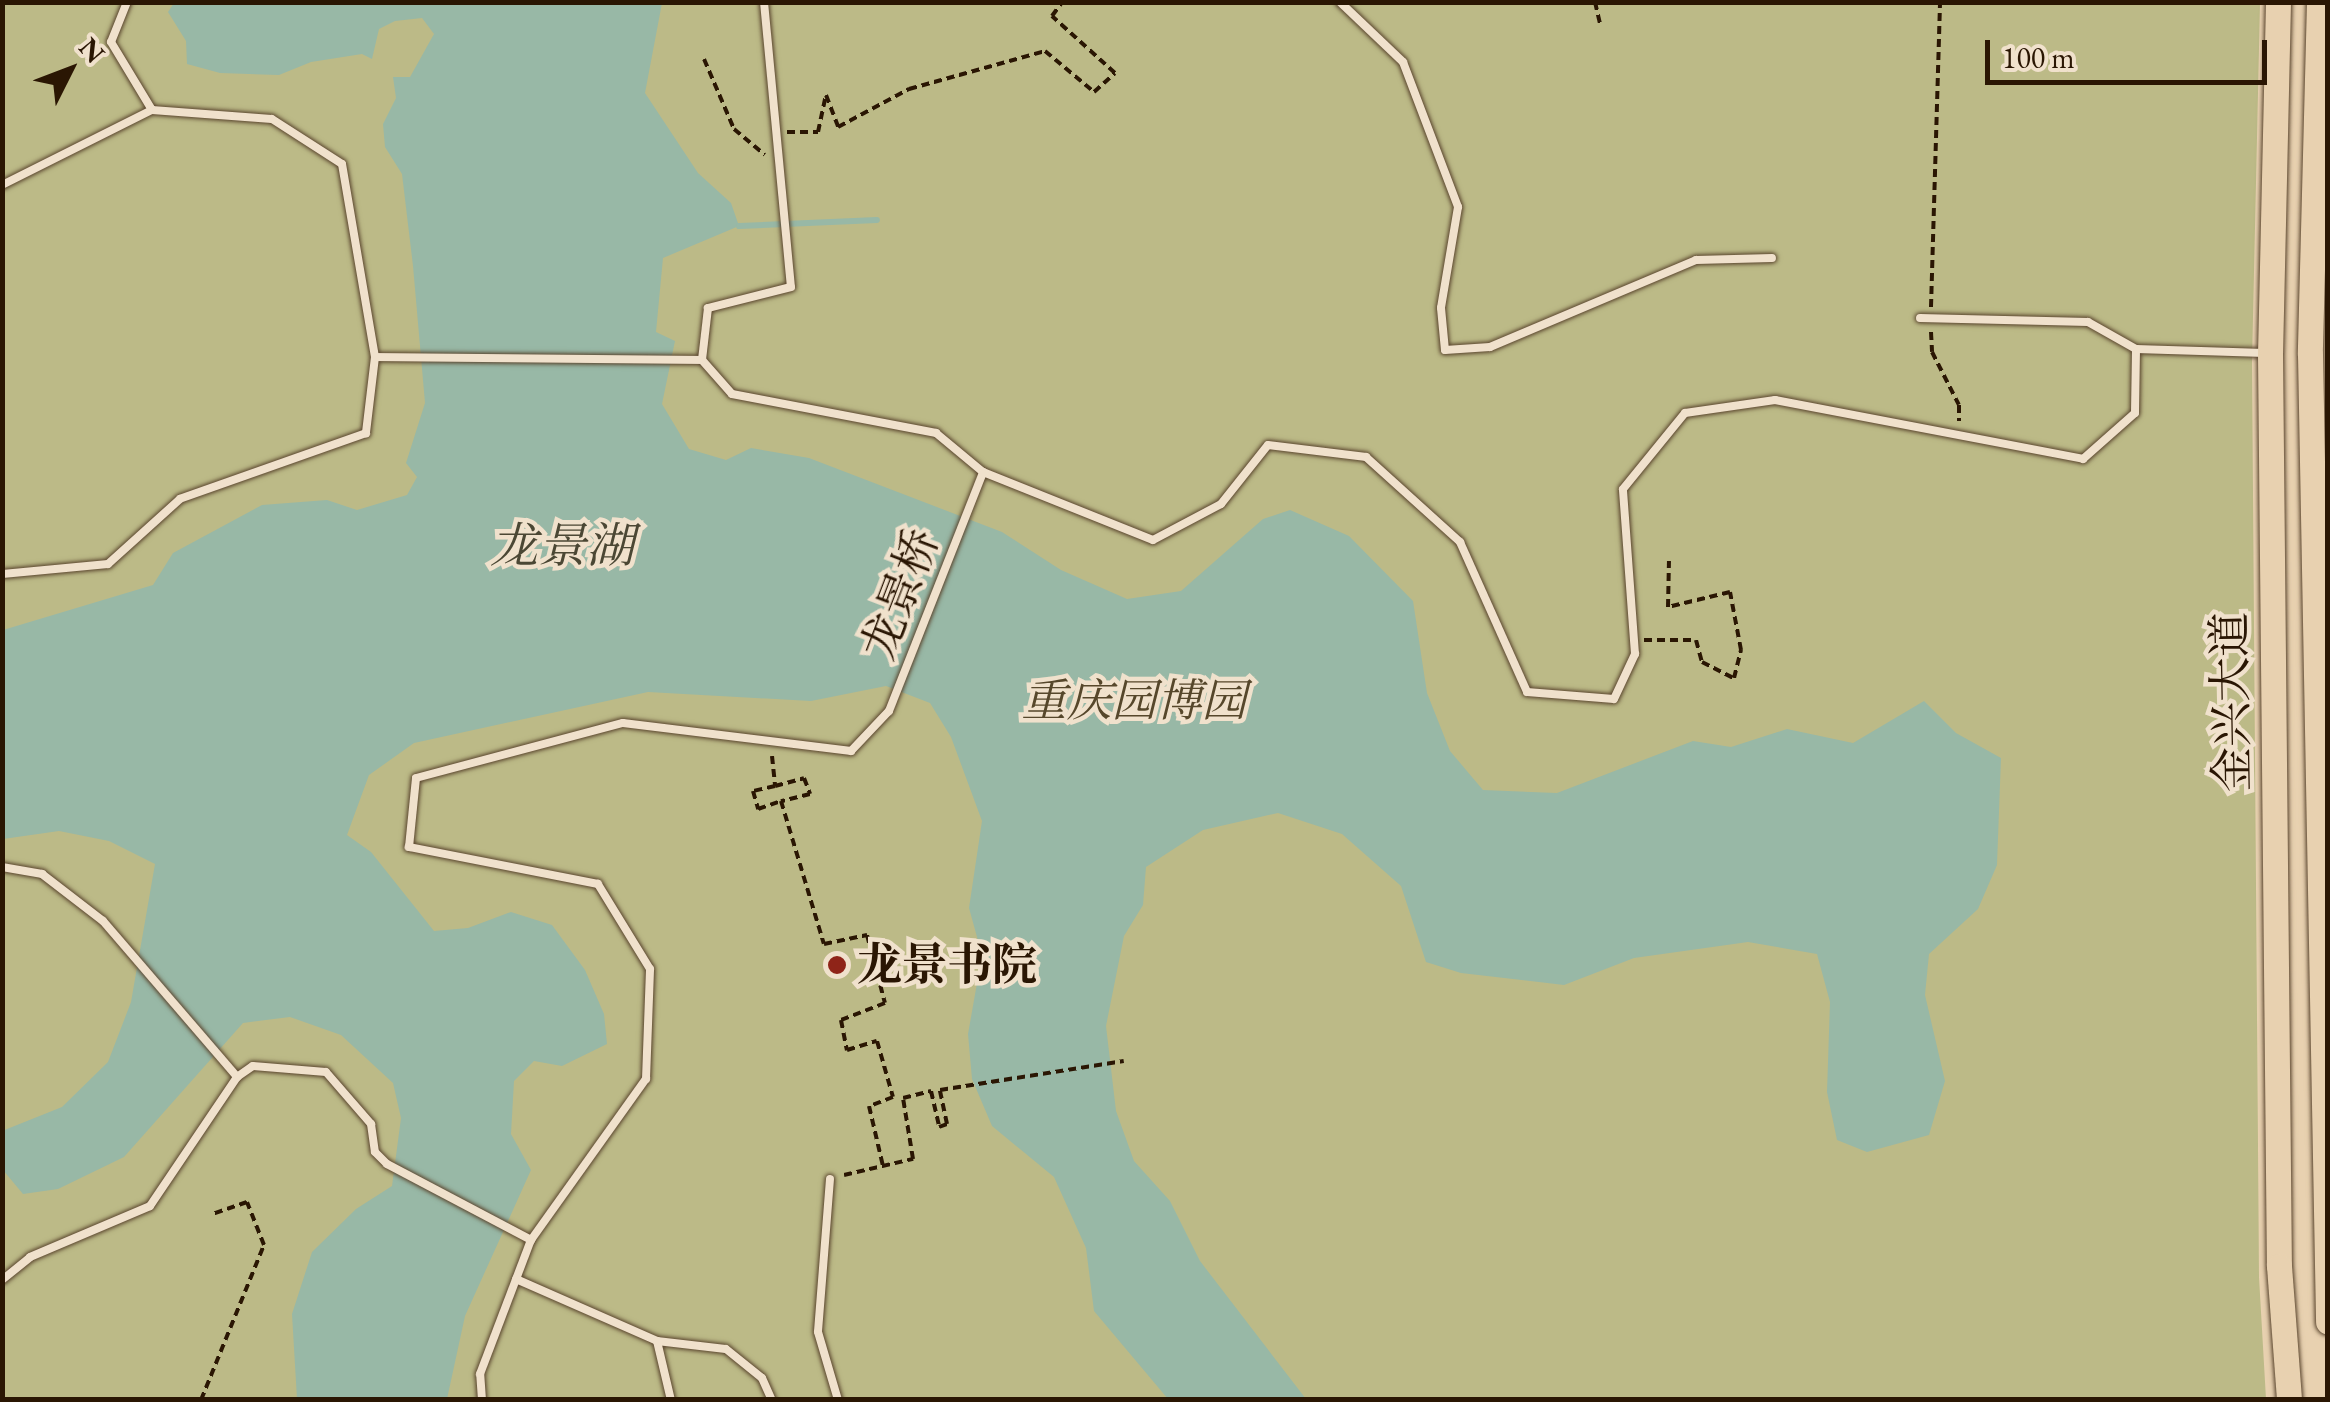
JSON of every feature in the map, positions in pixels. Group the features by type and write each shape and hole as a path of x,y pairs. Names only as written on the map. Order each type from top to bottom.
{"highway":[{"name":"金兴大道","path":"2278,2 2270,353 2279,1266 2289,1400"},
{"name":"金兴大道","path":"2319,2 2310,354 2328,1322"}],"lane":[{"path":"127,2 111,42 152,110"},
{"path":"764,2 791,288 708,308 702,360 732,394 936,434 984,472 1153,540 1221,504 1268,444 1366,457 1460,542 1527,692 1614,698 1635,642 1623,489 1686,412 1774,400 2083,459 2135,413 2136,349"},
{"path":"1340,2 1403,62 1458,206 1441,308 1445,350 1490,347 1696,260 1772,258"},
{"path":"2,184 152,110 272,120 342,164 375,357 366,433 180,499 108,564 2,574"},
{"path":"1926,318 2088,322 2136,349 2270,353"},
{"path":"375,357 702,360"},
{"name":"龙景桥","path":"772,741 851,752 889,711 984,472"},
{"path":"482,1400 480,1374 531,1240 646,1079 650,969 598,884 409,846 416,778 623,723 772,741"},
{"path":"2,867 42,874 103,920 237,1077"},
{"path":"2,1280 30,1257 150,1206 237,1077 253,1066 326,1072 371,1124 375,1152 386,1164 531,1240"},
{"path":"830,1179 818,1332 838,1400"},
{"path":"516,1279 657,1341 726,1349 762,1378 772,1400"},
{"path":"657,1341 671,1400"}],"path":[{"path":"776,132 818,132 826,95 838,127 909,89 1045,51 1094,92 1115,73 1052,16 1062,2"},
{"path":"1535,2 1563,2"},
{"path":"1595,2 1600,24"},
{"path":"1940,2 1926,318 1932,352 1959,405 1960,436"},
{"path":"704,59 734,129 751,148 779,162"},
{"path":"1635,642 1696,640 1702,662 1734,678 1741,650 1730,592 1668,607 1668,562"},
{"path":"772,741 774,786"},
{"path":"804,778 810,794 782,802 758,809 753,791 804,778"},
{"path":"782,802 824,944 867,934 884,1003 841,1020 847,1050 877,1041 893,1097 868,1106 883,1166"},
{"path":"830,1179 913,1158 904,1098 931,1090 938,1127 947,1124 940,1090 1124,1061"},
{"path":"201,1400 264,1246 247,1202 212,1214"}],"green space":[{"name":"重庆园博园","path":"3,3 2260,3 2252,362 2259,1277 2266,1399 3,1400"}],"water":[{"name":"龙景湖","path":"174,3 662,3 645,93 698,173 731,203 739,226 663,258 656,332 675,341 662,404 689,449 726,460 751,448 809,458 1002,532 1061,570 1127,599 1181,591 1263,519 1290,510 1349,536 1413,601 1427,693 1450,751 1483,790 1557,793 1693,741 1731,747 1787,729 1853,743 1924,701 1956,733 2001,758 1997,865 1978,909 1929,954 1925,995 1945,1081 1929,1135 1867,1152 1837,1140 1827,1092 1830,1002 1817,954 1748,942 1634,958 1564,985 1461,973 1426,962 1401,886 1342,834 1278,813 1203,830 1146,867 1143,905 1124,936 1106,1026 1116,1111 1134,1161 1170,1201 1200,1261 1306,1399 1168,1399 1094,1311 1086,1248 1054,1177 992,1126 972,1079 968,1034 982,955 969,908 982,821 951,737 930,703 886,686 811,701 648,692 414,743 369,775 347,835 371,852 434,931 468,928 511,912 552,925 585,970 604,1014 607,1044 562,1066 534,1061 514,1081 511,1134 531,1170 465,1316 447,1399 297,1399 292,1314 312,1252 356,1209 392,1186 401,1118 393,1083 341,1035 290,1017 243,1023 124,1157 58,1189 23,1194 3,1170 2,1131 62,1107 108,1062 131,1002 155,864 109,841 59,831 3,839 3,630 153,585 173,553 262,505 327,500 357,510 407,495 417,477 406,463 425,403 413,266 402,174 385,147 383,124 396,98 393,77 410,77 434,34 422,18 395,21 379,29 372,59 362,54 311,62 279,75 220,73 187,64 186,41 168,12"}],"waterway":[{"path":"739,226 877,220"}],"place":[{"name":"龙景书院","path":"837,965"}]}
